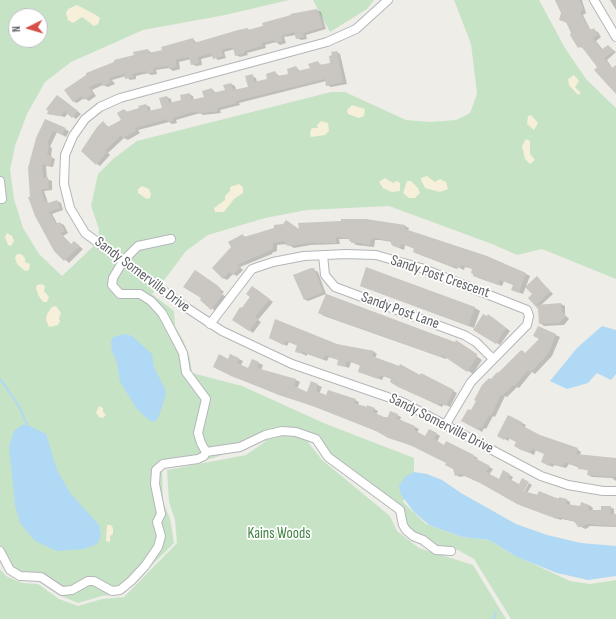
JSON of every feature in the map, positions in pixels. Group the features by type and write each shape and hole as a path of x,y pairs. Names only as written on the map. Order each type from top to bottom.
{"street":[{"name":"Sandy Somerville Drive","path":"388,0 356,29 327,42 120,98 100,107 85,119 73,136 66,155 64,184 70,208 85,232 210,324 222,331 292,364 402,402 446,424 541,476 568,485 603,491 616,491"},
{"path":"594,0 616,37"},
{"path":"0,181 2,199"},
{"path":"171,239 138,246 123,261 113,278 112,285 120,294 140,294 151,301 162,313 184,353 186,372 206,399 198,432 201,443 206,452"},
{"name":"Sandy Post Crescent","path":"210,324 252,269 273,262 304,256 323,255 376,256 421,268 527,310 529,316 527,325 470,382 446,424"},
{"name":"Sandy Post Lane","path":"323,255 325,275 335,287 464,335 476,342 493,358"},
{"path":"0,550 10,570 20,576 41,577 62,591 72,590 88,581 94,581 112,591 120,590 145,566 158,547 161,536 157,522 161,514 155,484 156,470 162,464 198,459 204,456 206,452 240,447 265,435 278,431 296,432 316,439 328,457 400,510 403,525 406,530 436,550 451,551"}],"green space":[{"name":"Kains Woods","path":"0,0 289,0 225,15 143,30 71,62 45,82 27,114 15,146 10,170 14,199 23,228 39,254 62,276 98,242 99,229 91,206 98,174 113,159 137,141 331,92 345,92 406,120 430,122 456,120 470,113 477,94 471,44 454,0 539,0 565,48 586,79 616,108 616,279 542,249 517,255 492,244 389,206 307,210 265,218 208,235 186,251 152,294 174,311 175,326 184,342 190,359 192,373 242,386 326,424 414,458 414,472 403,502 426,524 462,537 489,540 510,553 570,581 590,584 616,580 616,619 511,619 474,559 458,550 438,547 408,527 404,511 394,500 327,451 320,440 308,442 322,460 390,516 397,531 419,548 473,565 506,619 0,619 0,569 6,576 22,583 38,584 59,599 78,606 102,599 124,597 177,543 175,520 169,502 167,470 246,455 266,441 264,438 214,458 162,469 163,502 170,518 174,543 123,594 102,596 78,603 61,596 40,581 22,581 6,571 0,559"},
{"path":"313,0 374,0 367,9 330,32"}],"sand":[{"path":"77,5 100,18 98,24 94,26 82,17 73,23 68,20 66,13 68,9"},
{"path":"574,75 579,81 575,87 581,93 578,95 569,85 568,79"},
{"path":"352,105 365,109 364,116 359,118 348,114 347,110"},
{"path":"531,115 538,123 534,130 527,124 528,116"},
{"path":"321,121 328,123 329,131 325,135 311,137 311,129 318,128 317,125"},
{"path":"526,139 530,141 530,154 535,160 530,164 525,159 522,146"},
{"path":"427,176 435,182 440,179 446,182 448,189 440,192 425,188 421,178"},
{"path":"385,178 393,183 397,181 400,183 400,191 392,192 383,188 379,182"},
{"path":"407,181 411,181 418,188 420,193 415,198 409,198 403,193"},
{"path":"239,184 243,187 243,193 234,199 224,212 215,212 214,208 225,200 225,196 230,191 230,187"},
{"path":"142,186 149,189 151,194 150,198 147,199 138,193 138,189"},
{"path":"7,233 12,236 14,241 11,246 8,245 5,237"},
{"path":"17,254 21,254 25,258 25,262 30,264 29,270 25,271 17,264 15,258"},
{"path":"42,284 45,286 44,291 49,297 47,302 43,302 38,295 36,288 37,285"},
{"path":"56,306 61,313 59,318 60,321 58,325 49,327 46,320 47,314 52,307"},
{"path":"99,406 103,408 103,412 106,415 103,418 99,417 96,413"},
{"path":"107,525 111,525 113,528 113,534 110,536 110,542 106,541"}],"water":[{"path":"602,326 616,330 616,374 611,380 597,373 588,383 567,389 550,381 577,348"},
{"path":"125,334 132,336 152,354 154,367 165,389 166,394 158,418 155,422 149,420 137,409 120,382 117,363 112,351 111,342 113,337"},
{"path":"22,425 30,426 46,434 57,470 71,494 99,525 101,537 97,544 84,549 57,551 35,541 20,523 15,505 9,446 14,431"},
{"path":"414,472 427,474 442,480 461,493 516,524 547,535 581,543 616,546 616,576 588,580 557,573 517,557 489,540 462,537 429,525 414,512 401,495 399,486 405,477"}],"building":[{"path":"555,0 579,0 583,7 583,11 580,12 588,27 591,30 594,28 598,35 593,38 601,50 608,45 614,51 604,58 612,68 616,65 616,94 594,70 597,67 581,46 578,48 570,35 571,33 566,22 559,20 561,13"},
{"path":"317,9 323,27 303,33 304,37 296,39 294,32 281,36 282,41 275,43 274,40 262,43 262,46 244,51 244,53 235,56 233,47 221,50 223,56 213,59 211,53 198,57 199,63 191,65 189,57 175,60 177,67 169,69 168,66 153,68 154,72 146,74 146,71 132,74 133,77 125,79 124,74 109,78 111,82 103,86 101,82 89,87 93,94 84,100 81,96 73,102 64,90 86,75 86,73 114,62 114,60 134,55 133,52 148,49 149,53 162,50 161,47 193,38 194,43 238,30 248,28 248,30 263,26 262,23 291,15 290,14"},
{"path":"337,51 343,82 326,86 325,79 236,101 236,103 217,108 218,111 198,114 197,111 173,118 174,121 168,122 167,119 135,128 136,131 123,138 121,135 105,151 107,152 96,165 81,151 97,127 103,121 108,127 121,120 117,113 124,109 126,112 146,104 148,111 162,108 159,98 167,96 169,103 181,100 180,95 190,93 191,100 204,97 202,91 212,88 213,93 225,90 223,85 231,83 233,90 248,87 245,76 253,74 254,82 267,79 266,74 275,71 277,76 288,74 287,69 296,66 298,71 310,68 308,64 318,61 319,65 330,63 329,56 332,55 331,52"},
{"path":"57,95 78,111 72,118 64,111 61,116 47,114 48,111 46,109"},
{"path":"45,119 66,128 62,135 53,131 47,144 49,145 47,155 52,156 50,166 42,164 43,178 48,177 49,189 41,189 45,202 47,201 48,203 57,200 60,208 49,212 56,224 60,222 65,231 60,233 71,244 74,241 80,246 64,261 54,251 35,216 28,197 30,197 28,168 36,138"},
{"path":"341,219 366,219 405,225 405,229 487,256 526,273 519,293 511,290 513,285 500,280 498,285 473,276 471,273 472,269 461,265 460,268 453,267 413,252 414,248 401,244 400,248 393,246 391,241 375,238 371,239 370,245 351,243 349,238 336,237 336,243 307,243 289,246 286,245 285,241 273,243 273,249 237,265 240,267 233,275 229,272 223,279 212,268 231,247 228,242 243,234 244,237 274,228 274,225 283,224 286,220 299,229 298,223 341,221"},
{"path":"366,267 475,307 468,326 360,286"},
{"path":"314,268 323,292 304,300 293,275"},
{"path":"195,270 217,285 221,289 219,291 223,294 211,310 200,300 201,298 183,287"},
{"path":"537,276 550,292 536,305 561,303 562,312 566,316 559,323 539,324 538,309 528,298 532,294 525,287"},
{"path":"252,286 270,299 255,317 258,319 249,331 232,320 240,307 242,308 250,297 246,294"},
{"path":"326,294 455,342 456,340 477,354 477,357 467,372 442,355 441,357 318,313"},
{"path":"483,314 487,316 488,314 506,328 496,344 473,330"},
{"path":"275,319 337,344 374,351 372,356 399,366 400,364 420,375 421,373 454,390 446,406 439,403 438,405 398,387 390,382 391,379 380,375 378,379 358,372 360,365 347,361 345,367 337,365 338,360 325,355 323,359 303,352 303,354 295,352 297,345 285,341 283,345 269,338"},
{"path":"538,326 556,334 548,354 530,373 528,370 515,386 513,385 502,396 501,394 491,416 489,415 482,428 480,427 478,430 461,421 468,409 471,410 476,401 474,400 482,385 489,378 491,379 497,372 498,373 519,352 522,350 525,353 539,339 533,336"},
{"path":"219,354 228,359 230,354 239,358 237,363 248,368 252,359 259,362 257,368 296,379 294,386 307,392 311,381 318,384 316,391 326,395 328,390 356,399 354,403 375,408 373,412 384,417 388,417 390,411 398,414 396,418 415,426 414,430 425,436 429,429 437,433 434,439 444,445 446,441 474,455 473,457 490,466 486,472 499,479 503,470 510,474 508,478 519,484 522,478 529,482 524,491 537,495 539,491 559,499 559,497 567,499 566,504 580,506 581,502 589,505 588,510 601,510 601,506 611,506 610,514 616,514 616,526 586,524 582,527 578,527 574,521 558,517 557,519 517,504 480,483 460,474 455,476 453,469 445,465 446,463 410,445 388,438 376,431 231,376 213,367"},
{"path":"508,415 522,422 521,425 540,435 578,448 576,454 616,458 616,477 587,475 588,470 578,469 578,466 565,462 564,465 561,466 550,463 549,466 541,462 544,454 532,449 530,453 521,450 514,446 516,442 506,437 504,440 497,436"}],"waterway":[{"path":"0,379 19,406 27,425"},
{"path":"494,619 496,613"}]}
